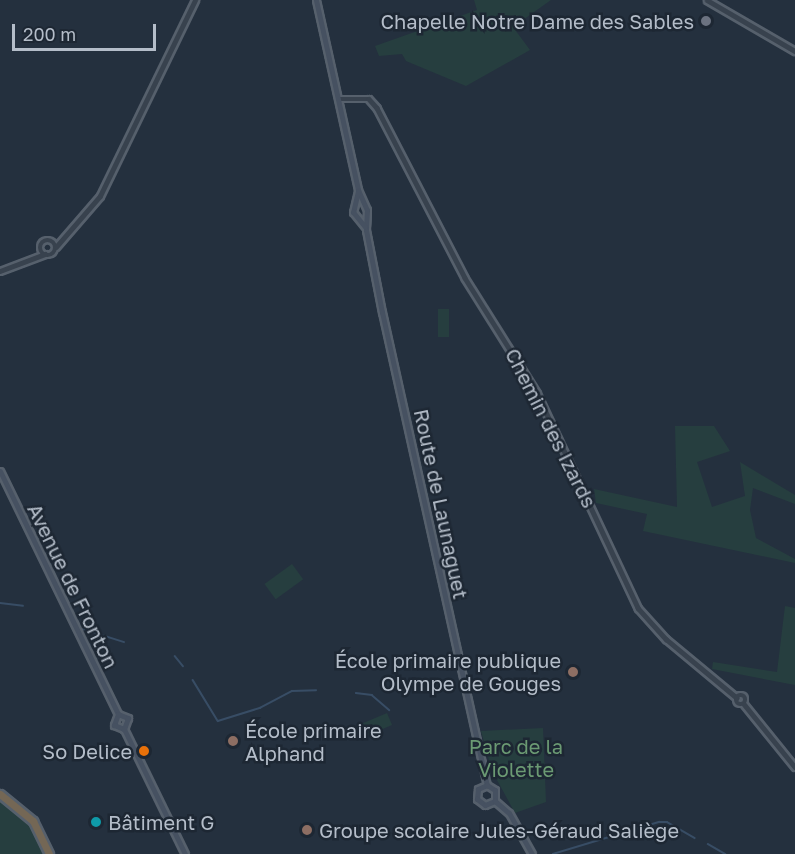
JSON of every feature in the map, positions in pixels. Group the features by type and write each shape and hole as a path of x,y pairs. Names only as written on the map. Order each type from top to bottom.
{"highway":[{"path":"0,794 33,821 49,854"}],"main road":[{"name":"Route de Launaguet","path":"316,0 358,190 367,213 366,230 487,785"},
{"name":"Route de Launaguet","path":"358,190 352,212 366,230"},
{"path":"355,205 364,205"},
{"path":"358,218 367,213"},
{"name":"Avenue de Fronton","path":"0,471 118,714"},
{"path":"124,729 128,718 118,714 114,725 124,729 185,854"},
{"path":"495,801 485,805 477,799 478,789 487,785 495,790 495,801 509,813 532,854"}],"street":[{"path":"0,271 30,257 52,254 100,196 195,0"},
{"path":"707,0 795,51"},
{"name":"Chemin des Izards","path":"339,99 373,102 462,272 537,393 638,608 666,639 737,698 738,704 744,704 795,767"},
{"path":"30,257 49,240 65,236"},
{"path":"49,240 56,247"},
{"path":"41,247 45,254"}],"green space":[{"path":"474,0 551,0 513,27 530,50 466,86 406,61 402,54 379,56 375,46 477,10"},
{"path":"438,309 449,309 449,337 438,337"},
{"path":"675,426 714,426 730,451 697,462 712,507 745,496 740,462 795,495 795,504 753,488 750,510 756,538 795,559 795,563 643,531 647,514 596,503 594,489 677,507"},
{"path":"292,564 303,579 276,599 264,584"},
{"path":"785,606 795,608 795,685 712,669 713,662 777,672"},
{"path":"387,713 392,725 367,736 362,724"},
{"name":"Parc de la Violette","path":"543,728 546,802 515,813 492,771 481,731"},
{"path":"0,798 25,818 45,854 0,854"}],"waterway":[{"path":"0,603 23,606"},
{"path":"83,629 124,642"},
{"path":"175,656 183,666"},
{"path":"193,680 218,721 260,708 292,691 316,690"},
{"path":"356,693 372,695 389,710"},
{"path":"553,854 659,822 667,822 695,838"},
{"path":"708,844 725,854"}],"place":[{"name":"Chapelle Notre Dame des Sables","path":"706,21"},
{"name":"École primaire publique Olympe de Gouges","path":"573,672"},
{"name":"École primaire Alphand","path":"233,741"},
{"name":"So Delice","path":"144,751"},
{"name":"Bâtiment G","path":"96,822"},
{"name":"Groupe scolaire Jules-Géraud Saliège","path":"307,830"}]}
